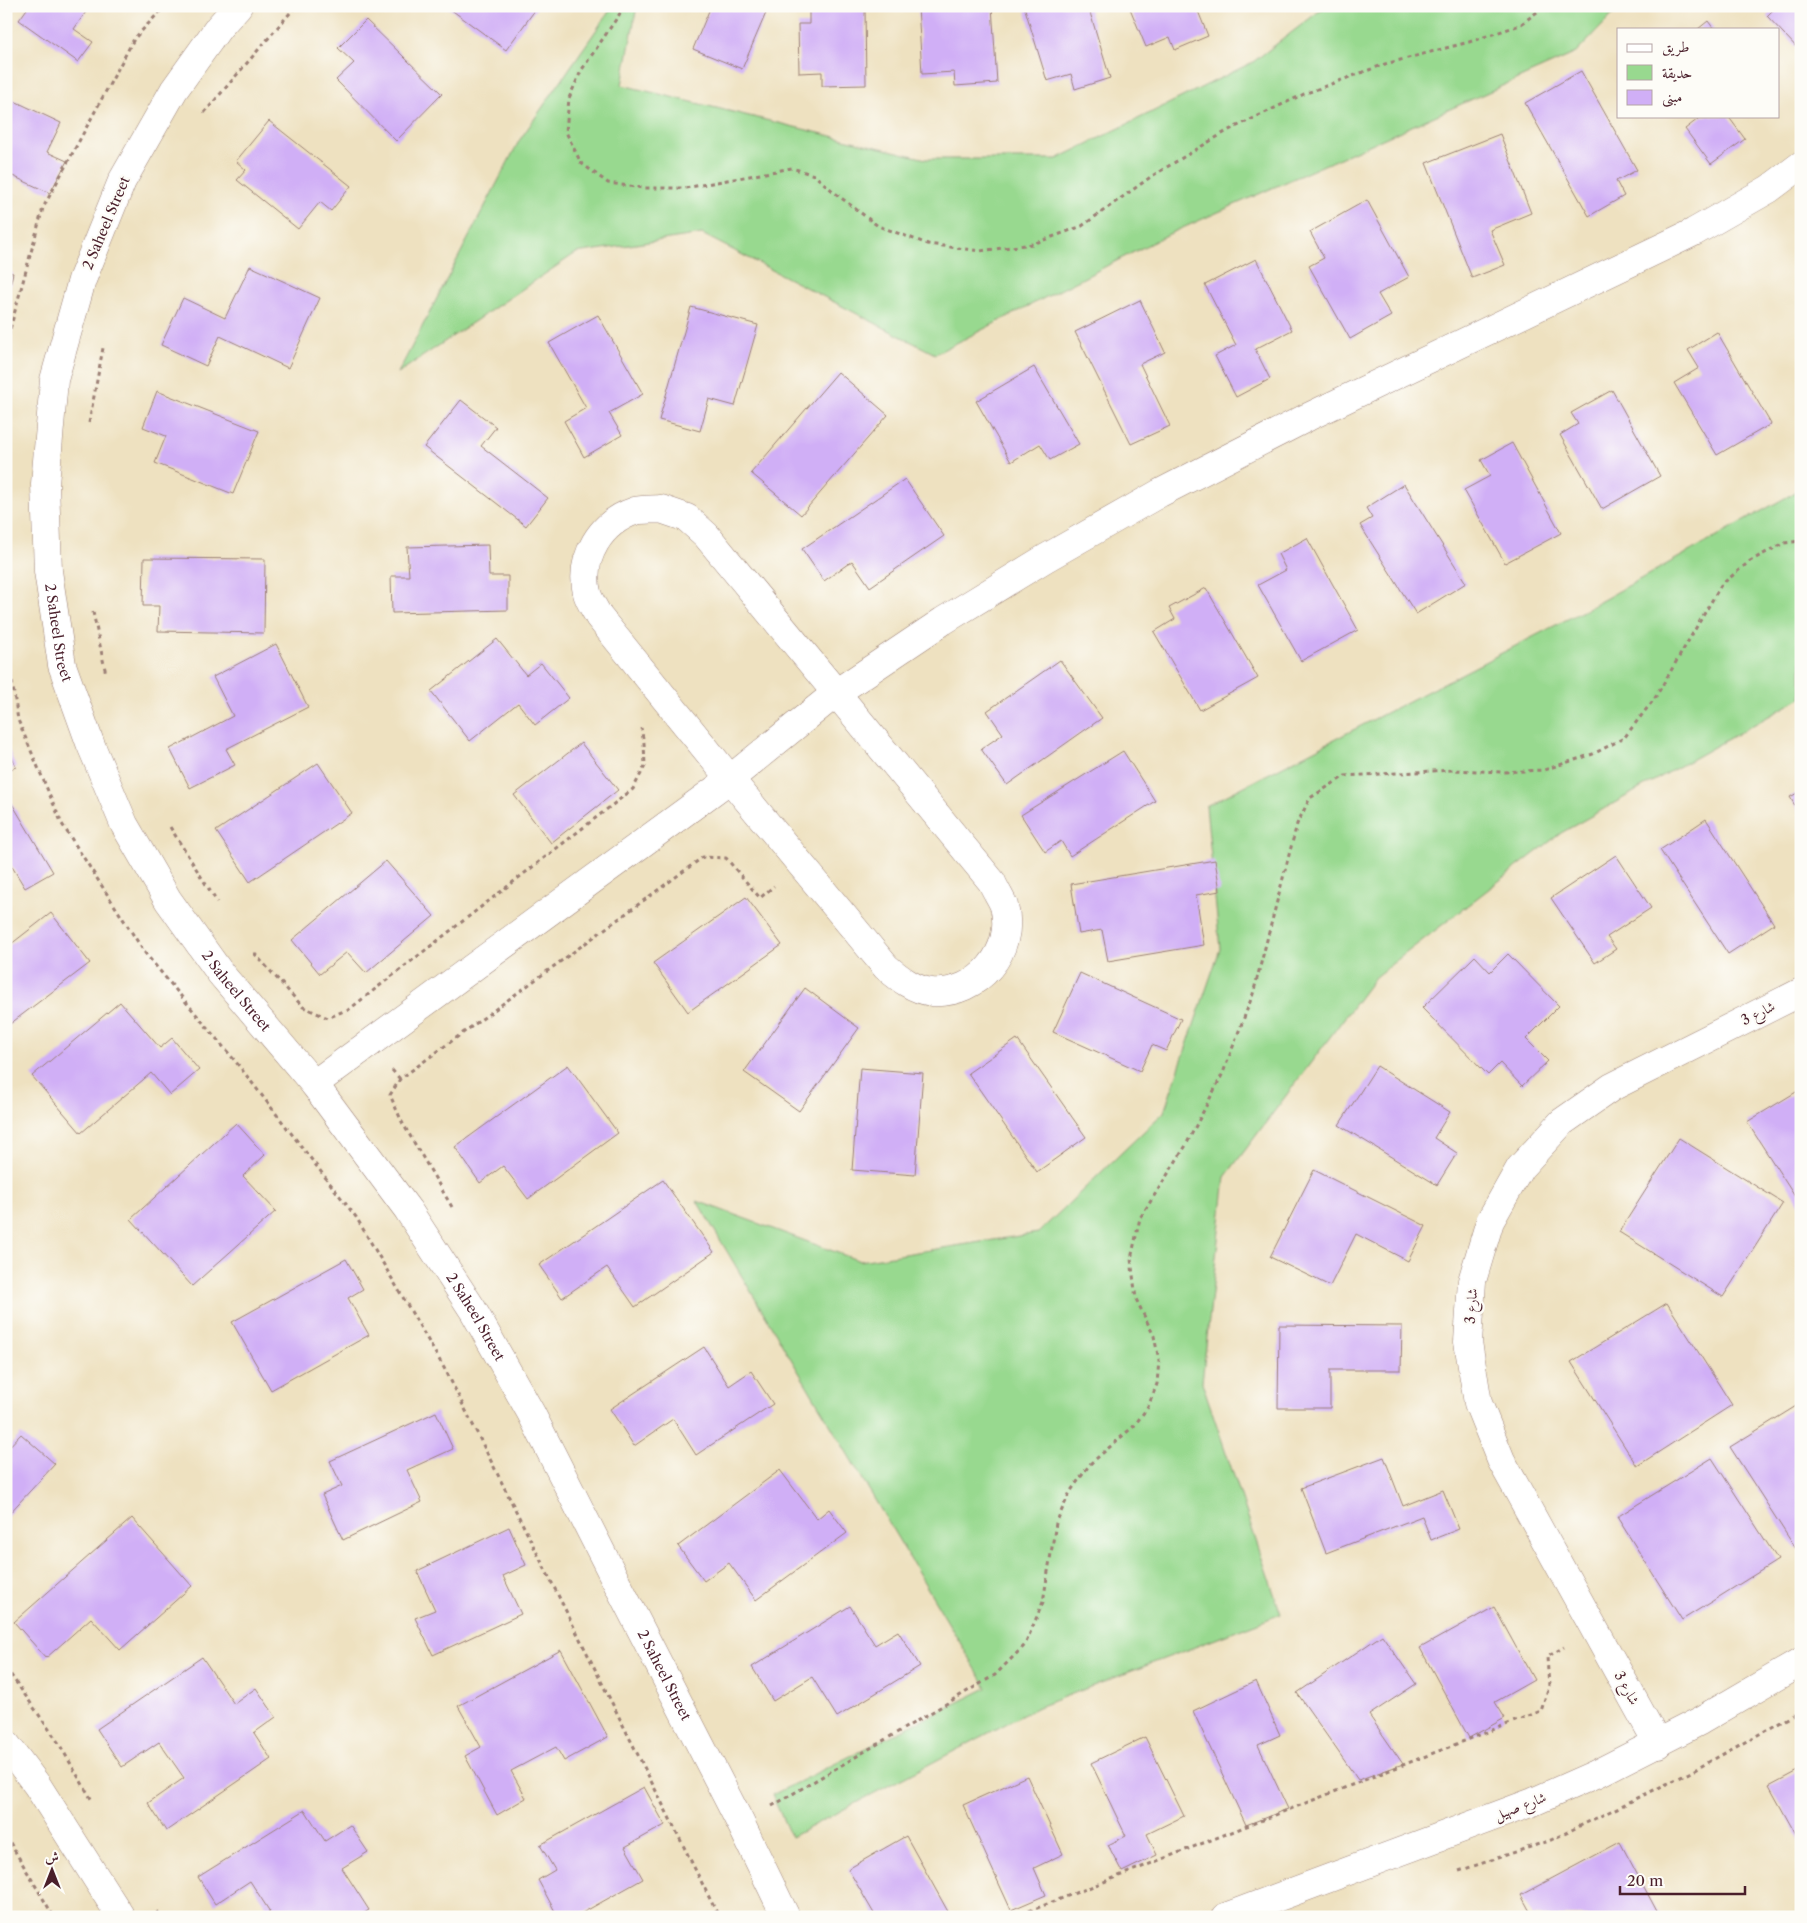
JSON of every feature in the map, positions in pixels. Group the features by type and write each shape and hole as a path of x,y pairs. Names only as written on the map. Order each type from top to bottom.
{"street":[{"name":"2 Saheel Street","path":"238,6 220,27 174,90 122,181 82,280 54,380 45,484 48,571 62,665 90,743 124,824 168,900 221,974 314,1084 408,1210 473,1310 532,1413 616,1583 741,1824 786,1917"},
{"path":"314,1084 730,779 836,693 943,622 1046,558 1160,494 1308,417 1694,232 1769,189 1801,165"},
{"path":"661,509 686,518 706,535 836,693 992,882 1004,906 1006,932 998,957 981,977 958,990 931,992 906,983 886,967 662,696 599,617 587,593 586,567 594,542 612,522 636,511 661,509"},
{"name":"3 شارع","path":"1658,1744 1501,1460 1478,1403 1468,1342 1472,1281 1490,1221 1520,1168 1562,1122 1612,1087 1801,992"},
{"name":"شارع صهيل","path":"1225,1917 1533,1802 1658,1744 1801,1662"},
{"path":"6,1744 37,1785 121,1917"}],"path":[{"path":"6,344 43,208 134,39 166,6"},
{"path":"203,115 296,6"},
{"path":"625,6 581,71 569,98 566,132 581,163 608,184 643,188 685,188 792,168 814,175 878,226 928,244 980,251 1032,244 1082,226 1152,176 1227,131 1304,94 1386,64 1469,42 1520,25 1545,6"},
{"path":"88,426 104,340"},
{"path":"741,1824 995,1675 1025,1645 1043,1602 1056,1523 1070,1492 1090,1464 1134,1426 1148,1407 1157,1384 1159,1360 1154,1336 1136,1299 1132,1259 1140,1218 1185,1147 1223,1073 1253,994 1297,824 1310,798 1345,776 1452,770 1503,772 1544,770 1593,754 1624,738 1655,698 1721,586 1750,561 1784,543 1801,541"},
{"path":"93,612 107,680"},
{"path":"6,642 18,720 62,824 145,953 236,1062 356,1217 447,1373 719,1917"},
{"path":"250,949 303,1007 328,1018 346,1010 633,789 645,766 644,742 640,729 662,696"},
{"path":"166,819 222,910"},
{"path":"456,1214 402,1122 390,1095 400,1079 703,857 726,858 760,898 800,864"},
{"path":"346,1010 400,1079"},
{"path":"1014,1917 1540,1711 1549,1686 1547,1657 1595,1630"},
{"path":"6,1836 54,1917"}],"green space":[{"path":"613,6 637,6 622,85 926,159 1057,159 1253,62 1326,6 1621,6 1576,53 1169,234 935,354 702,234 576,253 398,373 519,141"},
{"path":"1801,489 1801,698 1561,833 1375,977 1225,1177 1202,1382 1281,1614 1038,1707 791,1837 772,1795 987,1688 697,1201 860,1261 1038,1233 1164,1112 1220,949 1206,806 1585,610"}],"building":[{"path":"29,6 90,6 74,29 93,42 78,62 19,20"},
{"path":"446,6 538,6 506,50"},
{"path":"711,6 769,6 742,69 693,49"},
{"path":"918,6 992,6 997,83 955,86 954,72 922,74"},
{"path":"1024,6 1088,6 1110,78 1075,89 1071,74 1047,81"},
{"path":"1129,6 1196,6 1208,36 1175,50 1170,37 1146,47"},
{"path":"1774,6 1801,6 1801,52 1767,16 1775,8"},
{"path":"865,8 866,85 822,86 822,72 799,73 798,24 809,24 809,9"},
{"path":"366,20 442,94 396,141 336,80 354,63 338,48"},
{"path":"1708,21 1713,28 1699,28"},
{"path":"1581,71 1637,170 1616,181 1624,196 1589,216 1525,103"},
{"path":"6,97 61,123 47,152 67,161 50,193 6,173"},
{"path":"1699,118 1729,118 1745,139 1711,164 1685,129"},
{"path":"269,121 351,186 331,211 320,202 298,229 237,180 246,170 236,161"},
{"path":"1500,134 1531,213 1490,230 1505,265 1472,278 1426,163"},
{"path":"1367,200 1409,277 1378,294 1391,316 1350,339 1309,266 1324,258 1310,232"},
{"path":"1256,259 1292,330 1255,349 1270,379 1236,397 1215,356 1236,345 1205,285"},
{"path":"250,266 320,298 288,368 220,336 206,366 161,345 183,298 225,318"},
{"path":"6,272 13,273 7,298 6,298"},
{"path":"1140,300 1165,352 1140,364 1170,426 1131,444 1075,332"},
{"path":"691,307 758,325 735,406 709,399 700,431 659,420"},
{"path":"598,315 643,394 609,413 622,435 584,457 564,421 586,408 549,343"},
{"path":"1717,332 1771,424 1717,455 1674,383 1699,368 1688,350"},
{"path":"1034,367 1079,444 1050,460 1040,444 1011,462 976,401"},
{"path":"838,372 888,415 801,515 751,473"},
{"path":"1612,390 1660,476 1602,509 1560,435 1578,424 1571,413"},
{"path":"157,391 259,431 233,494 155,463 166,436 143,427"},
{"path":"461,400 496,427 481,446 548,498 526,526 424,447"},
{"path":"1512,443 1561,533 1505,563 1464,490 1490,476 1481,460"},
{"path":"905,479 944,536 870,587 852,561 824,581 802,549"},
{"path":"1404,484 1466,583 1416,614 1360,525 1372,518 1366,508"},
{"path":"1307,538 1358,630 1301,661 1258,585 1286,570 1278,554"},
{"path":"488,545 489,576 508,576 508,610 392,613 391,576 409,576 407,547"},
{"path":"144,558 265,559 264,633 158,631 159,606 143,606"},
{"path":"1206,588 1258,678 1200,710 1154,632 1175,619 1169,608"},
{"path":"497,639 526,675 541,663 569,698 535,725 518,703 470,741 431,691"},
{"path":"276,644 308,707 226,749 235,765 190,788 170,749 233,716 213,677"},
{"path":"1060,660 1102,718 1007,785 981,749 1003,734 987,711"},
{"path":"581,743 618,790 551,843 514,795"},
{"path":"6,744 16,767 6,771"},
{"path":"1123,751 1155,801 1070,856 1061,841 1045,852 1021,815"},
{"path":"318,763 352,813 250,882 216,831"},
{"path":"1801,791 1801,816 1790,797"},
{"path":"6,797 8,797 53,872 25,888 8,860 6,861"},
{"path":"1706,819 1774,924 1728,954 1660,850"},
{"path":"1616,855 1651,908 1607,937 1616,949 1595,963 1551,898"},
{"path":"1215,860 1220,891 1196,895 1204,945 1108,961 1102,930 1079,934 1071,884"},
{"path":"386,861 434,916 366,973 347,952 320,974 292,940"},
{"path":"746,897 782,945 688,1012 653,963"},
{"path":"51,913 90,963 6,1027 6,948"},
{"path":"1508,954 1559,1006 1526,1039 1548,1061 1522,1086 1500,1063 1488,1075 1422,1008 1475,956 1490,972"},
{"path":"1080,973 1181,1019 1166,1051 1152,1045 1140,1071 1053,1032"},
{"path":"805,988 859,1028 799,1111 744,1072"},
{"path":"120,1002 160,1048 172,1038 199,1070 170,1095 151,1073 81,1133 32,1076"},
{"path":"1017,1039 1086,1137 1037,1172 968,1073"},
{"path":"568,1065 618,1133 528,1199 503,1166 480,1183 455,1147"},
{"path":"1377,1066 1450,1112 1434,1138 1457,1153 1437,1185 1339,1125"},
{"path":"860,1068 923,1073 915,1175 852,1170"},
{"path":"1801,1089 1801,1206 1747,1122"},
{"path":"236,1123 265,1155 243,1176 276,1211 192,1286 131,1219"},
{"path":"1679,1138 1783,1203 1723,1297 1619,1232"},
{"path":"1314,1170 1426,1226 1408,1261 1356,1234 1330,1286 1270,1257"},
{"path":"663,1180 714,1252 635,1307 607,1267 562,1298 539,1265"},
{"path":"346,1259 363,1289 348,1298 369,1335 271,1390 232,1322"},
{"path":"1667,1303 1732,1405 1637,1466 1571,1362"},
{"path":"1279,1325 1402,1326 1401,1370 1330,1370 1330,1408 1278,1408"},
{"path":"704,1347 729,1386 751,1371 773,1404 696,1455 673,1419 634,1446 610,1409"},
{"path":"1801,1403 1801,1546 1796,1549 1730,1447"},
{"path":"436,1412 453,1449 407,1470 422,1502 343,1540 322,1495 342,1486 330,1461"},
{"path":"21,1434 55,1464 6,1517 6,1450"},
{"path":"1384,1457 1403,1506 1443,1490 1459,1529 1431,1540 1422,1516 1326,1553 1301,1488"},
{"path":"1712,1458 1778,1560 1682,1620 1617,1517"},
{"path":"780,1470 817,1519 829,1509 847,1533 756,1600 729,1563 704,1581 678,1546"},
{"path":"132,1518 192,1586 120,1650 91,1618 46,1658 14,1622"},
{"path":"509,1527 526,1565 503,1576 521,1614 433,1655 415,1618 435,1610 417,1571"},
{"path":"850,1606 875,1645 898,1631 920,1666 837,1717 812,1677 773,1701 752,1667"},
{"path":"1494,1607 1534,1680 1495,1702 1505,1718 1469,1738 1420,1648"},
{"path":"1382,1635 1416,1684 1369,1715 1403,1764 1358,1780 1297,1693"},
{"path":"561,1650 608,1737 564,1761 556,1747 511,1771 526,1798 497,1815 465,1756 481,1747 458,1706"},
{"path":"202,1657 234,1704 256,1688 276,1717 254,1733 271,1759 166,1831 148,1803 184,1778 159,1742 122,1767 97,1729"},
{"path":"1256,1681 1280,1735 1258,1745 1288,1809 1246,1825 1193,1711"},
{"path":"1145,1737 1184,1816 1147,1834 1157,1855 1122,1872 1108,1845 1126,1836 1091,1763"},
{"path":"1801,1769 1801,1844 1769,1786"},
{"path":"1027,1776 1063,1854 1034,1868 1046,1895 1011,1910 963,1805"},
{"path":"644,1787 665,1825 625,1847 643,1879 575,1917 558,1917 538,1880 555,1870 540,1845"},
{"path":"305,1810 325,1841 350,1825 368,1852 342,1868 369,1910 358,1917 262,1917 270,1912 250,1881 215,1904 198,1877"},
{"path":"906,1836 951,1917 876,1917 848,1869"},
{"path":"1620,1842 1660,1917 1533,1917 1521,1895"}]}
